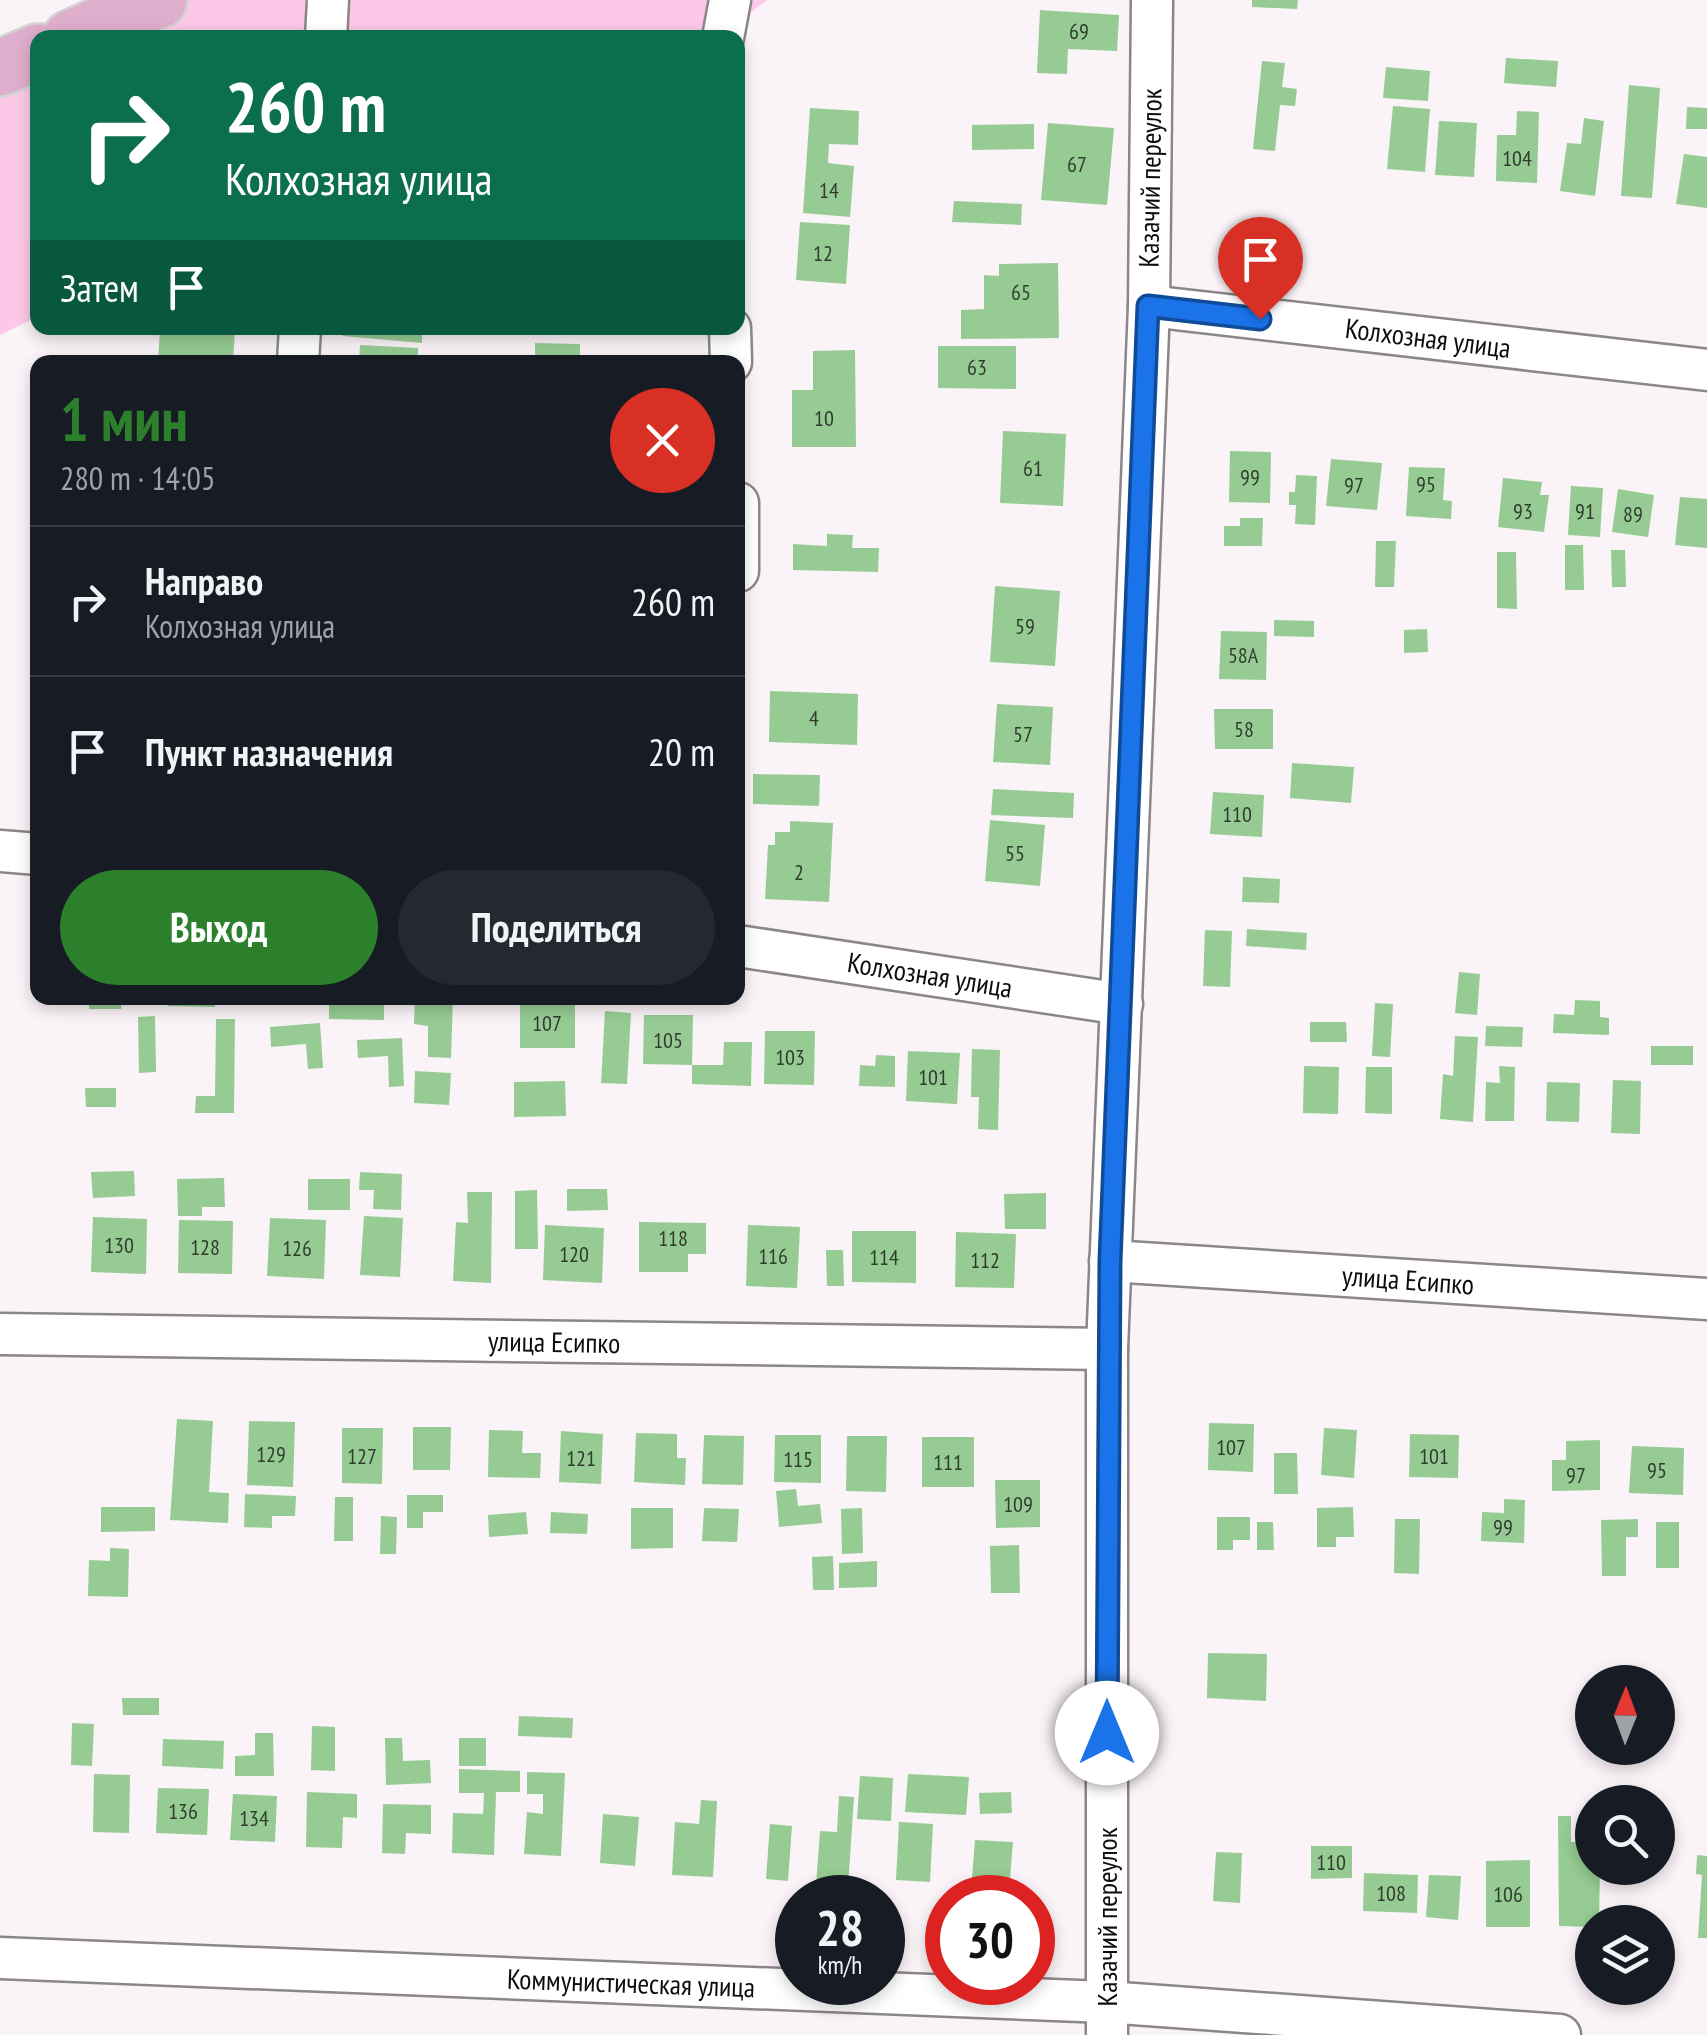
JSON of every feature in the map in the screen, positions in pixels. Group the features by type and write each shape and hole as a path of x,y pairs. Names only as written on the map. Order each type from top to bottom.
{"main road":[{"path":"90,30 159,0"},
{"path":"0,68 30,55"}],"street":[{"path":"326,30 328,0"},
{"path":"724,30 730,0"},
{"name":"Казачий переулок","path":"1107,2018 1107,1349 1148,306 1152,0"},
{"name":"Колхозная улица","path":"1148,306 1707,370"},
{"path":"0,850 30,853"},
{"name":"Колхозная улица","path":"745,947 1122,1004"},
{"name":"улица Есипко","path":"1110,1261 1707,1299"},
{"name":"улица Есипко","path":"0,1334 1107,1349"},
{"name":"Коммунистическая улица","path":"0,1958 1107,2018 1560,2035"}],"shaded area":[{"path":"159,0 767,0 727,30 90,30"},
{"path":"30,55 30,320 0,335 0,68"}],"building":[{"path":"1252,0 1298,0 1297,9 1252,7"},
{"path":"1040,10 1119,15 1117,51 1068,49 1067,74 1037,73"},
{"path":"1506,58 1558,61 1556,87 1504,83"},
{"path":"1262,61 1285,63 1282,87 1297,89 1295,106 1280,105 1275,151 1253,149"},
{"path":"1386,67 1430,71 1428,101 1383,98"},
{"path":"1629,85 1660,88 1652,198 1621,196"},
{"path":"1393,106 1430,109 1425,172 1387,169"},
{"path":"1687,107 1707,108 1707,129 1686,129"},
{"path":"810,108 859,111 858,145 829,144 828,163 854,166 850,217 803,213"},
{"path":"1517,111 1539,112 1537,183 1496,181 1497,135 1516,135"},
{"path":"1584,118 1604,121 1595,196 1560,191 1567,143 1581,144"},
{"path":"1439,121 1477,123 1474,177 1435,175"},
{"path":"1048,123 1114,128 1107,205 1041,200"},
{"path":"1034,124 1034,149 972,150 972,125"},
{"path":"1684,154 1707,157 1707,208 1676,204"},
{"path":"954,201 1022,204 1021,225 952,222"},
{"path":"800,222 850,225 846,284 796,280"},
{"path":"1058,263 1059,338 961,339 961,310 984,309 984,275 999,276 999,264"},
{"path":"160,335 235,335 233,355 158,355"},
{"path":"422,335 422,343 343,336"},
{"path":"535,343 580,344 580,355 535,355"},
{"path":"360,345 418,348 418,355 359,355"},
{"path":"938,346 1016,346 1016,389 938,388"},
{"path":"855,350 856,447 792,447 792,390 813,390 813,351"},
{"path":"1003,431 1066,434 1063,506 1000,503"},
{"path":"1230,451 1271,452 1270,503 1229,502"},
{"path":"1331,459 1382,463 1377,510 1326,506"},
{"path":"1409,467 1445,468 1443,500 1452,501 1451,519 1406,516"},
{"path":"1296,475 1317,476 1315,525 1295,524 1296,505 1289,505 1289,492 1295,492"},
{"path":"1503,478 1542,482 1540,495 1549,495 1544,532 1498,527"},
{"path":"1571,486 1603,488 1600,537 1568,535"},
{"path":"1618,489 1654,495 1648,537 1612,532"},
{"path":"1680,497 1707,499 1707,548 1675,545"},
{"path":"1240,518 1263,518 1262,546 1224,546 1224,526 1240,526"},
{"path":"827,534 853,535 852,548 879,548 878,572 793,570 793,544 827,546"},
{"path":"1376,541 1396,541 1394,587 1375,587"},
{"path":"1565,545 1583,545 1584,590 1565,590"},
{"path":"1611,550 1625,550 1626,587 1612,587"},
{"path":"1497,552 1516,552 1517,609 1497,608"},
{"path":"995,586 1060,591 1055,666 990,662"},
{"path":"1274,620 1314,621 1314,637 1274,636"},
{"path":"1427,629 1428,652 1404,653 1404,630"},
{"path":"1221,631 1267,632 1266,680 1219,679"},
{"path":"770,691 858,694 857,745 769,742"},
{"path":"997,704 1053,707 1050,765 993,762"},
{"path":"1214,709 1273,709 1273,749 1215,749"},
{"path":"1292,763 1354,767 1351,803 1290,798"},
{"path":"753,774 820,775 819,806 753,804"},
{"path":"993,789 1074,793 1073,818 991,815"},
{"path":"1213,792 1264,795 1262,837 1210,834"},
{"path":"990,820 1045,825 1040,886 985,881"},
{"path":"790,821 833,823 829,902 765,899 768,845 775,845 775,832 790,832"},
{"path":"1243,877 1280,879 1279,903 1242,902"},
{"path":"1247,929 1307,933 1306,950 1246,946"},
{"path":"1205,930 1232,931 1230,987 1203,986"},
{"path":"1459,972 1480,974 1477,1015 1455,1013"},
{"path":"1575,1000 1600,1001 1600,1017 1609,1018 1609,1035 1553,1033 1554,1014 1574,1015"},
{"path":"1375,1003 1393,1004 1390,1057 1372,1056"},
{"path":"89,1005 121,1005 121,1009 89,1009"},
{"path":"215,1005 215,1007 168,1006"},
{"path":"329,1005 384,1005 384,1020 329,1019"},
{"path":"415,1005 453,1005 451,1058 428,1057 428,1026 414,1024"},
{"path":"520,1005 575,1005 575,1048 520,1048"},
{"path":"605,1011 631,1013 627,1084 601,1083"},
{"path":"644,1015 693,1015 692,1065 643,1064"},
{"path":"155,1016 156,1072 139,1073 138,1017"},
{"path":"216,1019 235,1019 234,1113 195,1113 196,1096 215,1096"},
{"path":"1310,1022 1346,1022 1347,1042 1310,1042"},
{"path":"320,1023 323,1068 308,1069 306,1044 271,1047 270,1027"},
{"path":"1486,1026 1523,1027 1522,1047 1485,1046"},
{"path":"765,1031 815,1031 814,1085 764,1084"},
{"path":"1455,1036 1478,1037 1473,1122 1440,1119 1443,1074 1453,1076"},
{"path":"402,1038 404,1086 389,1087 388,1056 358,1058 357,1040"},
{"path":"724,1042 752,1042 751,1086 692,1084 692,1065 723,1065"},
{"path":"1651,1046 1693,1046 1693,1065 1651,1065"},
{"path":"972,1049 1000,1050 998,1130 978,1129 979,1097 971,1097"},
{"path":"908,1051 960,1053 957,1104 906,1101"},
{"path":"876,1055 895,1056 895,1087 859,1086 860,1065 875,1066"},
{"path":"1304,1066 1339,1067 1338,1114 1303,1113"},
{"path":"1499,1066 1515,1067 1514,1121 1485,1121 1486,1082 1500,1083"},
{"path":"1366,1067 1392,1067 1392,1114 1365,1113"},
{"path":"415,1071 451,1073 449,1105 414,1103"},
{"path":"1613,1080 1641,1081 1640,1134 1611,1133"},
{"path":"565,1081 566,1116 514,1117 514,1082"},
{"path":"1547,1082 1580,1083 1579,1122 1546,1121"},
{"path":"85,1088 116,1088 116,1107 86,1107"},
{"path":"134,1171 135,1196 93,1198 91,1172"},
{"path":"360,1172 402,1174 401,1210 373,1209 374,1190 359,1190"},
{"path":"224,1178 225,1207 202,1207 202,1216 178,1216 177,1179"},
{"path":"308,1179 350,1179 350,1210 308,1210"},
{"path":"567,1189 607,1189 608,1210 567,1211"},
{"path":"537,1190 538,1249 515,1249 515,1191"},
{"path":"467,1192 492,1192 491,1283 453,1281 456,1222 468,1223"},
{"path":"1046,1193 1046,1229 1005,1229 1004,1194"},
{"path":"364,1216 403,1218 400,1277 360,1275"},
{"path":"93,1217 147,1219 146,1274 91,1272"},
{"path":"270,1218 326,1220 324,1279 267,1276"},
{"path":"179,1220 233,1221 232,1274 178,1273"},
{"path":"639,1222 706,1223 706,1254 688,1254 688,1272 639,1272"},
{"path":"545,1225 604,1228 602,1283 543,1280"},
{"path":"748,1225 800,1227 797,1288 746,1286"},
{"path":"852,1231 916,1231 916,1283 852,1282"},
{"path":"956,1232 1016,1234 1014,1288 955,1287"},
{"path":"826,1250 843,1250 844,1286 827,1286"},
{"path":"177,1419 213,1421 209,1492 229,1493 228,1523 170,1520"},
{"path":"249,1421 295,1422 293,1487 247,1485"},
{"path":"1209,1423 1254,1424 1253,1472 1208,1470"},
{"path":"413,1427 451,1427 450,1470 413,1470"},
{"path":"342,1428 383,1428 382,1484 342,1483"},
{"path":"1324,1428 1357,1430 1354,1478 1321,1475"},
{"path":"489,1430 523,1431 522,1453 541,1453 540,1478 488,1477"},
{"path":"561,1431 603,1434 601,1484 559,1482"},
{"path":"636,1433 677,1434 677,1458 686,1458 685,1485 634,1482"},
{"path":"1410,1434 1459,1435 1458,1478 1409,1477"},
{"path":"704,1435 744,1436 743,1485 702,1484"},
{"path":"775,1435 821,1435 821,1483 774,1482"},
{"path":"847,1436 887,1436 886,1492 846,1491"},
{"path":"922,1437 974,1437 974,1487 922,1487"},
{"path":"1600,1440 1600,1490 1552,1491 1552,1460 1566,1460 1566,1441"},
{"path":"1632,1446 1684,1448 1683,1495 1629,1493"},
{"path":"1274,1453 1297,1453 1298,1494 1274,1494"},
{"path":"995,1480 1040,1480 1040,1527 996,1528"},
{"path":"796,1489 798,1506 820,1504 822,1523 779,1527 776,1491"},
{"path":"245,1494 296,1496 295,1516 272,1516 272,1528 244,1527"},
{"path":"407,1495 443,1495 443,1512 423,1512 423,1528 407,1528"},
{"path":"335,1497 353,1497 353,1541 334,1541"},
{"path":"1504,1499 1525,1500 1524,1543 1481,1541 1482,1512 1504,1513"},
{"path":"101,1507 155,1507 155,1531 101,1532"},
{"path":"1353,1507 1354,1537 1336,1537 1336,1547 1317,1547 1317,1508"},
{"path":"631,1508 673,1508 673,1548 631,1549"},
{"path":"704,1508 739,1509 737,1542 702,1541"},
{"path":"862,1508 863,1553 842,1554 841,1509"},
{"path":"526,1512 528,1534 489,1537 488,1515"},
{"path":"551,1512 588,1514 587,1534 550,1533"},
{"path":"381,1516 397,1517 396,1554 380,1554"},
{"path":"1217,1517 1250,1517 1250,1540 1233,1540 1233,1550 1217,1550"},
{"path":"1395,1519 1420,1519 1419,1574 1394,1573"},
{"path":"1638,1519 1638,1537 1626,1537 1626,1576 1602,1576 1601,1520"},
{"path":"1257,1522 1273,1522 1274,1550 1257,1550"},
{"path":"1656,1522 1679,1522 1679,1568 1656,1568"},
{"path":"1019,1545 1020,1593 991,1593 990,1546"},
{"path":"110,1548 129,1549 128,1597 88,1596 89,1560 110,1561"},
{"path":"833,1556 834,1590 813,1590 812,1557"},
{"path":"877,1561 877,1587 839,1588 839,1563"},
{"path":"1208,1653 1267,1654 1266,1701 1207,1698"},
{"path":"122,1698 159,1698 159,1715 123,1715"},
{"path":"519,1716 573,1718 572,1738 518,1736"},
{"path":"72,1723 94,1724 92,1766 71,1765"},
{"path":"312,1726 335,1727 335,1771 311,1770"},
{"path":"255,1733 273,1733 274,1776 235,1776 235,1756 255,1755"},
{"path":"385,1738 402,1738 403,1761 430,1760 431,1783 386,1785"},
{"path":"459,1738 486,1738 486,1766 459,1766"},
{"path":"163,1739 224,1741 223,1769 162,1766"},
{"path":"459,1769 520,1771 520,1792 496,1792 494,1855 452,1853 453,1813 483,1814 484,1793 459,1793"},
{"path":"527,1772 565,1773 561,1856 524,1854 527,1812 543,1814 543,1794 527,1794"},
{"path":"94,1774 130,1775 129,1833 93,1832"},
{"path":"908,1774 969,1777 966,1815 905,1812"},
{"path":"860,1776 893,1778 891,1821 857,1819"},
{"path":"158,1788 209,1789 207,1835 156,1833"},
{"path":"307,1792 357,1794 357,1818 343,1817 342,1848 306,1847"},
{"path":"1011,1792 1012,1813 980,1814 979,1793"},
{"path":"233,1794 277,1796 275,1842 230,1840"},
{"path":"839,1796 854,1797 849,1875 817,1875 820,1831 837,1832"},
{"path":"701,1800 717,1801 713,1877 672,1875 675,1822 699,1824"},
{"path":"383,1804 431,1805 431,1834 406,1833 405,1854 382,1853"},
{"path":"603,1814 639,1817 635,1866 600,1863"},
{"path":"1558,1816 1571,1816 1575,1885 1600,1885 1599,1905 1575,1905 1575,1926 1559,1926"},
{"path":"899,1822 933,1824 930,1875 925,1875 925,1882 905,1881 905,1875 896,1875"},
{"path":"770,1824 792,1826 788,1875 766,1879"},
{"path":"975,1840 1013,1842 1010,1875 972,1875"},
{"path":"1311,1846 1352,1846 1352,1878 1311,1879"},
{"path":"1216,1852 1242,1853 1240,1903 1213,1901"},
{"path":"1697,1855 1707,1856 1707,1938 1698,1938 1702,1875 1696,1874"},
{"path":"1530,1860 1530,1927 1486,1927 1486,1861"},
{"path":"1364,1873 1418,1875 1417,1913 1363,1911"},
{"path":"1429,1875 1461,1876 1458,1920 1426,1917"}],"route":[{"path":"1107,1733 1107,1349 1148,306 1260,319"}]}
